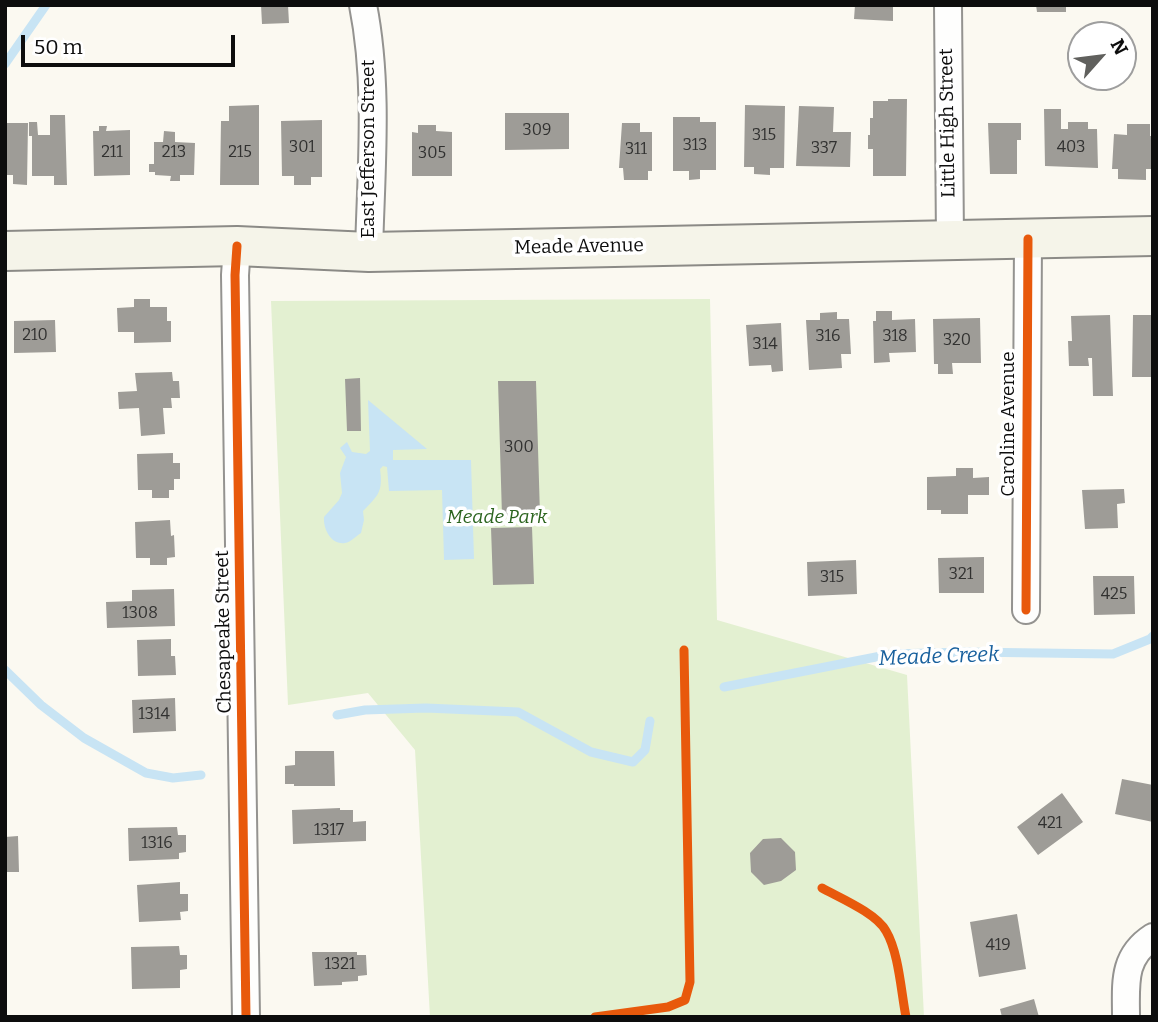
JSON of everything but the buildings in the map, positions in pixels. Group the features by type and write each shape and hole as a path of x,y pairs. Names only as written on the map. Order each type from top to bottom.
{"main road":[{"name":"Meade Avenue","path":"5,251 237,246 369,252 1153,236"}],"street":[{"name":"East Jefferson Street","path":"363,5 369,40 373,97 369,252"},
{"name":"Little High Street","path":"948,5 950,240"},
{"name":"Caroline Avenue","path":"1026,610 1028,239"},
{"name":"Chesapeake Street","path":"237,246 235,275 246,1017"},
{"path":"1126,1017 1126,975 1139,946 1153,937"}],"green space":[{"name":"Meade Park","path":"710,299 717,620 907,675 924,1017 430,1017 415,750 368,693 288,705 271,301"}],"water":[{"path":"368,400 427,449 393,450 393,460 471,460 474,559 444,560 442,490 389,491 387,467 383,466 380,469 379,492 363,511 361,533 345,543 332,539 329,535 324,517 342,493 340,473 346,457 340,448 347,442 352,452 366,454 370,451"}],"waterway":[{"name":"Meade Creek","path":"5,64 46,5"},
{"name":"Meade Creek","path":"724,687 891,654 1113,654 1153,636"},
{"name":"Meade Creek","path":"5,670 41,705 84,738 146,773 173,778 201,775"},
{"name":"Meade Creek","path":"337,715 365,710 426,708 518,712 591,752 633,762 645,750 650,721"}],"cycle path":[{"path":"1026,610 1028,239"},
{"path":"237,246 235,275 246,1017"},
{"path":"595,1017 668,1007 685,1000 690,982 684,650"},
{"path":"822,888 866,912 886,931 897,961 906,1017"}]}
